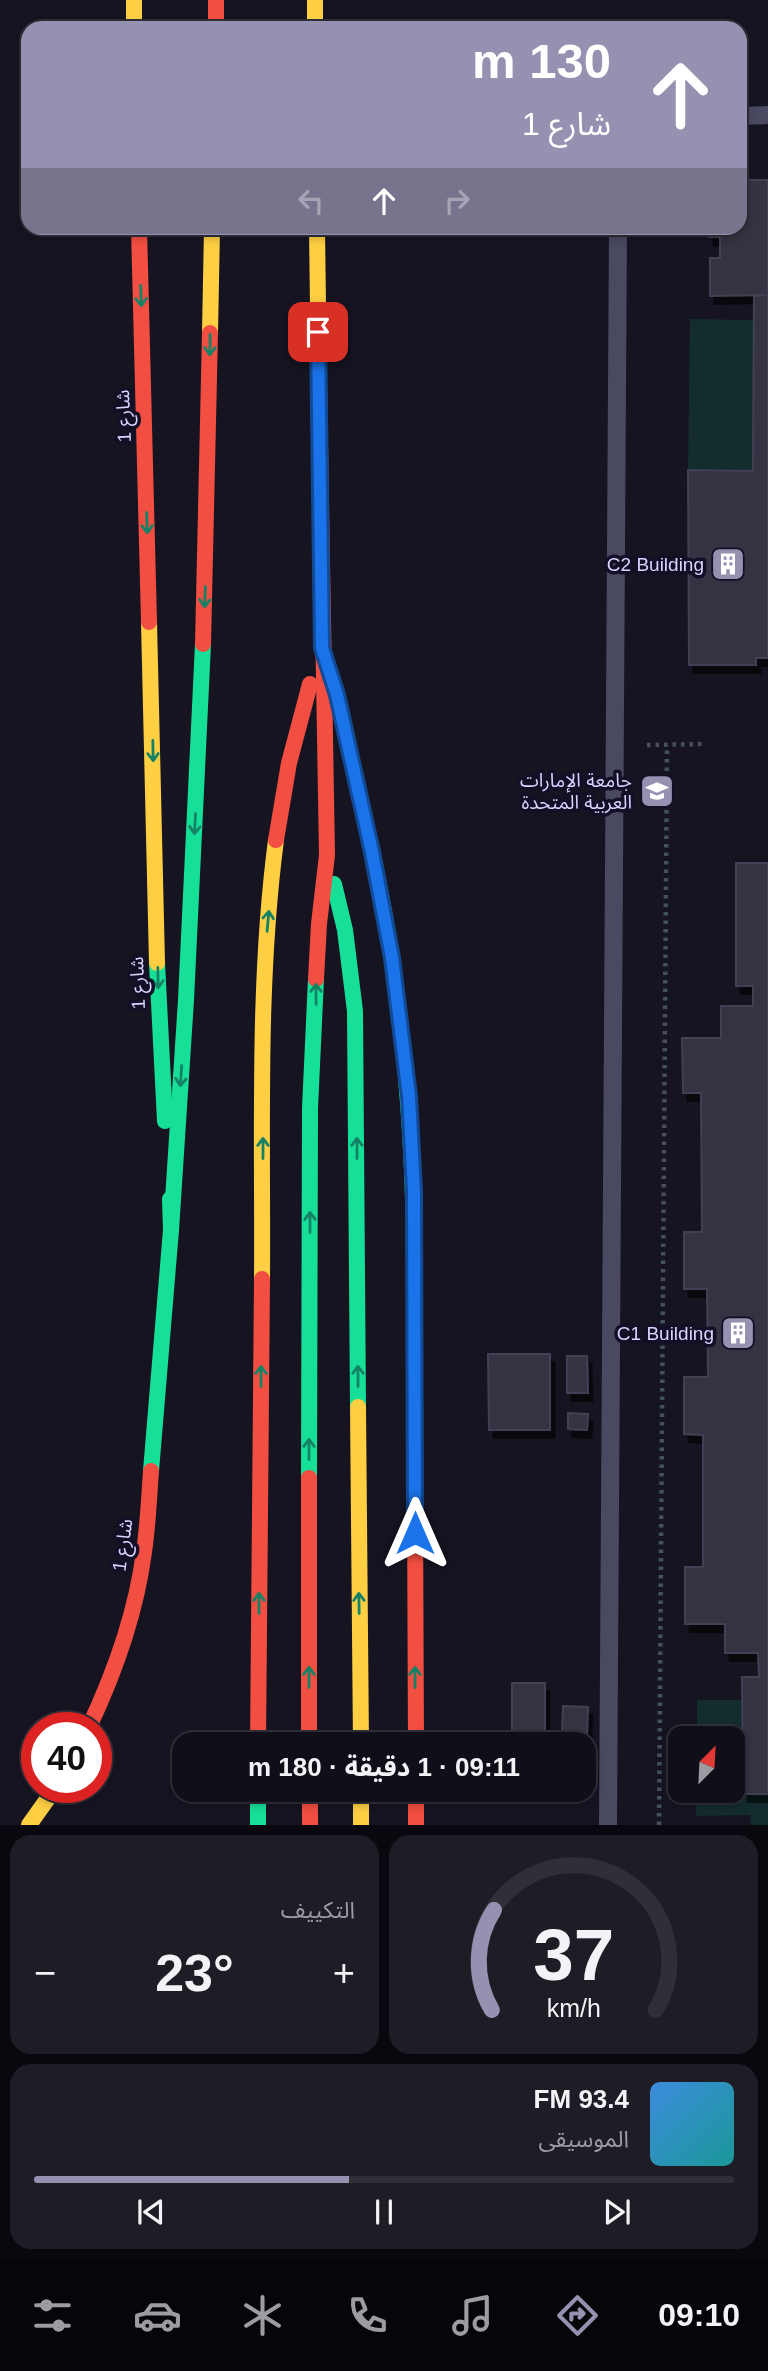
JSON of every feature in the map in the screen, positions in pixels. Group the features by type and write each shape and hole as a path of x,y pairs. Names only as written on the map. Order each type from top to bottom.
{"main road":[{"path":"134,0 134,21"},
{"path":"216,0 216,21"},
{"path":"315,0 315,21"},
{"name":"شارع 1","path":"96,1712 128,1629 144,1553 171,1230 158,989 139,235"},
{"path":"171,1230 186,1000 206,591 212,235"},
{"path":"309,1732 310,1108 319,924 327,855 317,235"},
{"path":"258,1732 266,940 280,814 305,698 322,648"},
{"path":"322,648 337,695 374,864 392,958 409,1096 414,1191 416,1732"},
{"path":"327,855 345,930 355,1011 360,1732"},
{"path":"258,1802 258,1825"},
{"path":"310,1802 310,1825"},
{"path":"361,1802 361,1825"},
{"path":"416,1802 416,1825"},
{"path":"29,1825 44,1803"}],"lane":[{"path":"747,116 768,115"},
{"path":"608,1825 618,235"}],"path":[{"path":"615,746 705,744"},
{"path":"659,1825 667,745"}],"green space":[{"path":"690,319 754,320 753,471 688,469"},
{"path":"697,1700 743,1700 743,1726 697,1726"},
{"path":"746,1793 768,1794 768,1825 751,1825 750,1815 696,1816 696,1803 745,1803"}],"building":[{"path":"747,180 768,180 768,295 710,296 710,258 720,258 720,237 709,237 747,235"},
{"name":"C2 Building","path":"768,295 768,658 756,658 756,665 689,665 688,470 753,471 754,296"},
{"name":"C1 Building","path":"736,863 768,863 768,1794 746,1794 746,1726 742,1726 742,1677 759,1677 758,1653 725,1653 725,1624 685,1624 685,1567 703,1567 703,1435 684,1434 684,1377 708,1377 707,1289 684,1289 684,1232 702,1232 701,1093 683,1093 682,1038 721,1038 721,1006 753,1006 753,986 736,986"},
{"path":"488,1354 550,1354 550,1430 489,1430"},
{"path":"567,1356 587,1356 588,1393 567,1393"},
{"path":"568,1413 588,1414 587,1430 568,1429"},
{"path":"512,1683 545,1683 545,1732 512,1732"},
{"path":"563,1706 588,1707 587,1732 562,1732"}],"traffic: fast":[{"path":"171,1230 186,1000 203,644"},
{"path":"341,714 382,898 402,1035 409,1111 414,1263"},
{"path":"334,884 345,930 355,1011 358,1407"},
{"path":"157,963 165,1121"},
{"path":"309,1478 310,1108 316,979"},
{"path":"151,1471 171,1230 170,1199"},
{"path":"258,1802 258,1825"}],"traffic: slow":[{"path":"134,0 134,21"},
{"path":"315,0 315,21"},
{"path":"210,333 212,235"},
{"path":"317,235 319,384"},
{"path":"149,622 157,963"},
{"path":"262,1279 263,1004 276,840"},
{"path":"358,1407 361,1732"},
{"path":"361,1802 361,1825"},
{"path":"29,1825 45,1803"}],"traffic: jam":[{"path":"216,0 216,21"},
{"path":"139,235 149,622"},
{"path":"203,644 210,333"},
{"path":"316,979 327,855 319,384"},
{"path":"276,840 289,763 310,684"},
{"path":"414,1263 416,1732"},
{"path":"258,1732 262,1279"},
{"path":"95,1712 116,1664 136,1597 145,1542 151,1471"},
{"path":"309,1478 309,1732"},
{"path":"310,1802 310,1825"},
{"path":"416,1802 416,1825"}],"place":[{"name":"C2 Building","path":"728,564"},
{"name":"جامعة الإمارات العربية المتحدة","path":"657,791"},
{"name":"C1 Building","path":"738,1333"}],"route":[{"path":"318,332 322,648 337,695 372,852 392,958 409,1096 414,1191 415,1533"}]}
